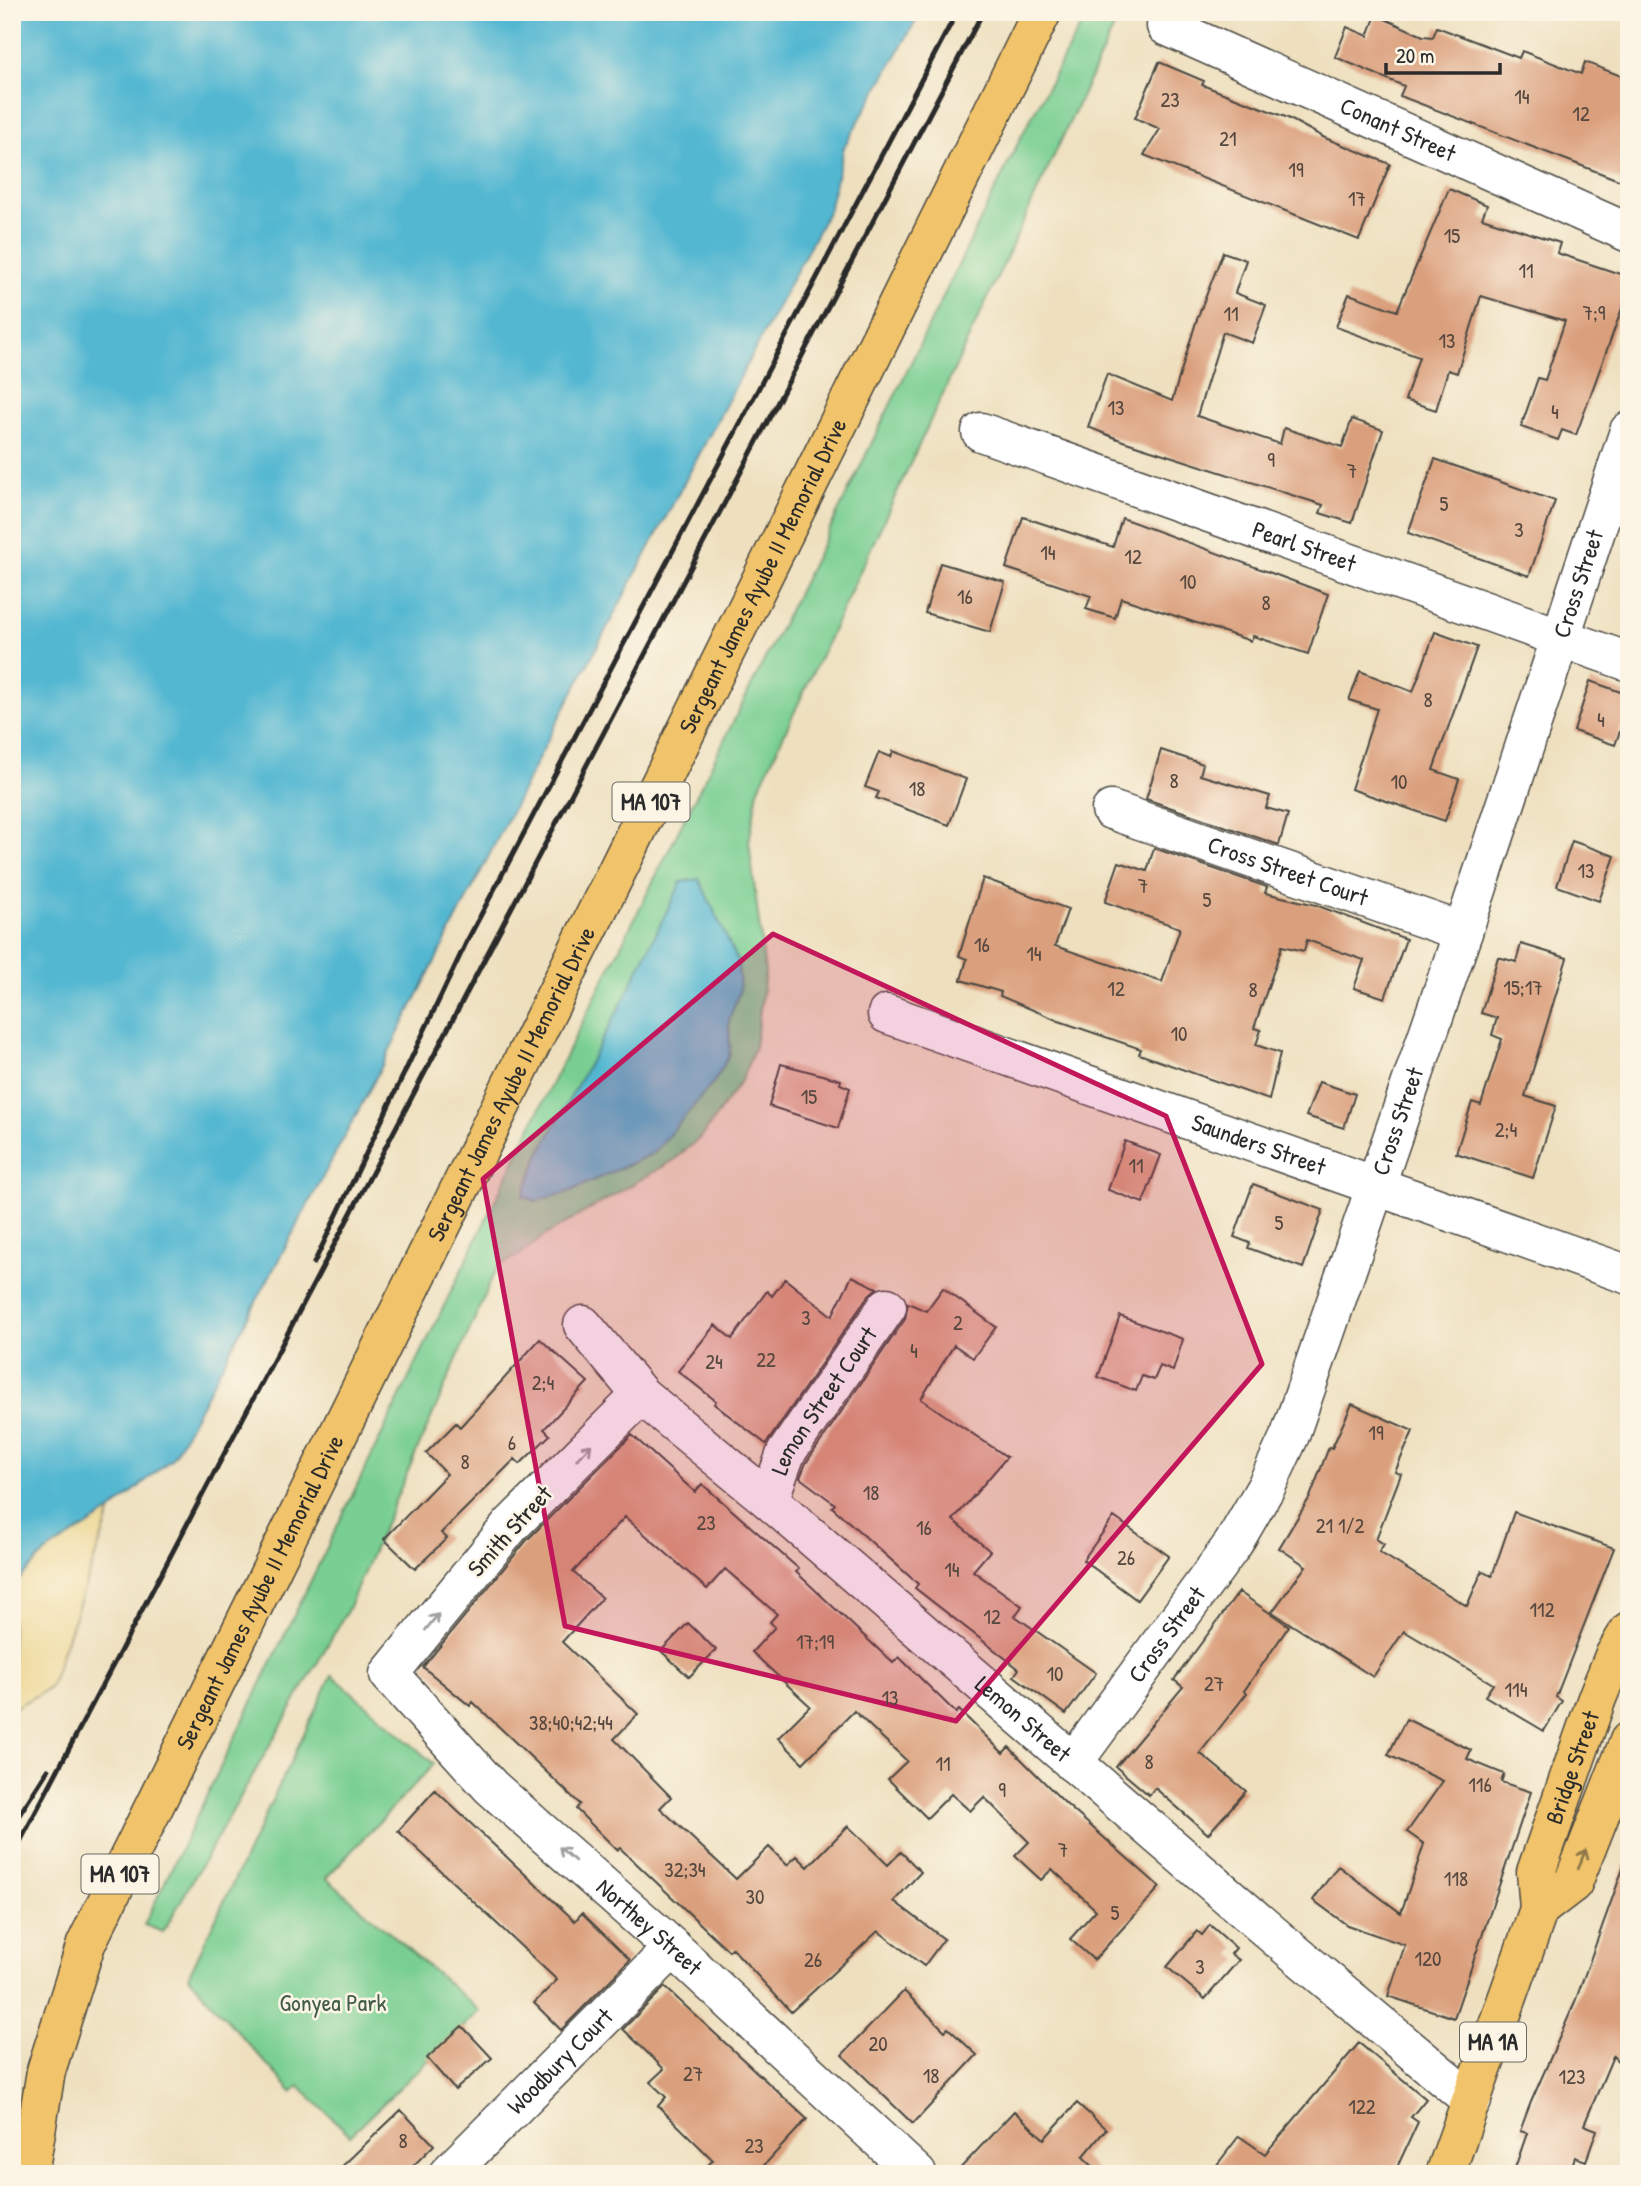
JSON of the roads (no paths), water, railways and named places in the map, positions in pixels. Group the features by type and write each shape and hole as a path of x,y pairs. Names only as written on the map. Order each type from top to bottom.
{"main road":[{"name":"Sergeant James Ayube II Memorial Drive","path":"29,2174 46,2071 86,1944 1042,12"},
{"name":"Bridge Street","path":"1445,2174 1539,1909 1536,1872 1597,1698 1614,1656 1629,1631"},
{"name":"Bridge Street","path":"1539,1909 1573,1883 1629,1741"}],"street":[{"name":"Conant Street","path":"1166,26 1629,233"},
{"name":"Cross Street","path":"1073,1763 1233,1544 1266,1487 1290,1435 1463,932 1629,431"},
{"name":"Pearl Street","path":"981,432 1629,662"},
{"name":"Cross Street Court","path":"1111,810 1463,932"},
{"name":"Saunders Street","path":"887,1014 1629,1275"},
{"name":"Lemon Street Court","path":"769,1500 786,1453 887,1307"},
{"name":"Lemon Street","path":"583,1325 641,1395 769,1500 1073,1763 1472,2101"},
{"name":"Smith Street","path":"388,1674 511,1525 641,1395"},
{"name":"Northey Street","path":"388,1674 491,1787 673,1948 917,2174"},
{"name":"Woodbury Court","path":"448,2174 673,1948"}],"water":[{"path":"12,12 921,12 844,147 829,210 556,724 372,1085 173,1457 111,1511 46,1552 12,1587"},
{"path":"699,879 738,962 740,990 729,1020 730,1054 716,1079 654,1153 566,1193 536,1201 523,1196 540,1153 621,1005 681,882"}],"railway":[{"path":"314,1263 466,943 957,12"},
{"path":"12,1857 983,12"},
{"path":"12,1826 48,1770"}],"park label":[{"name":"Gonyea Park","path":"333,2003"}]}
